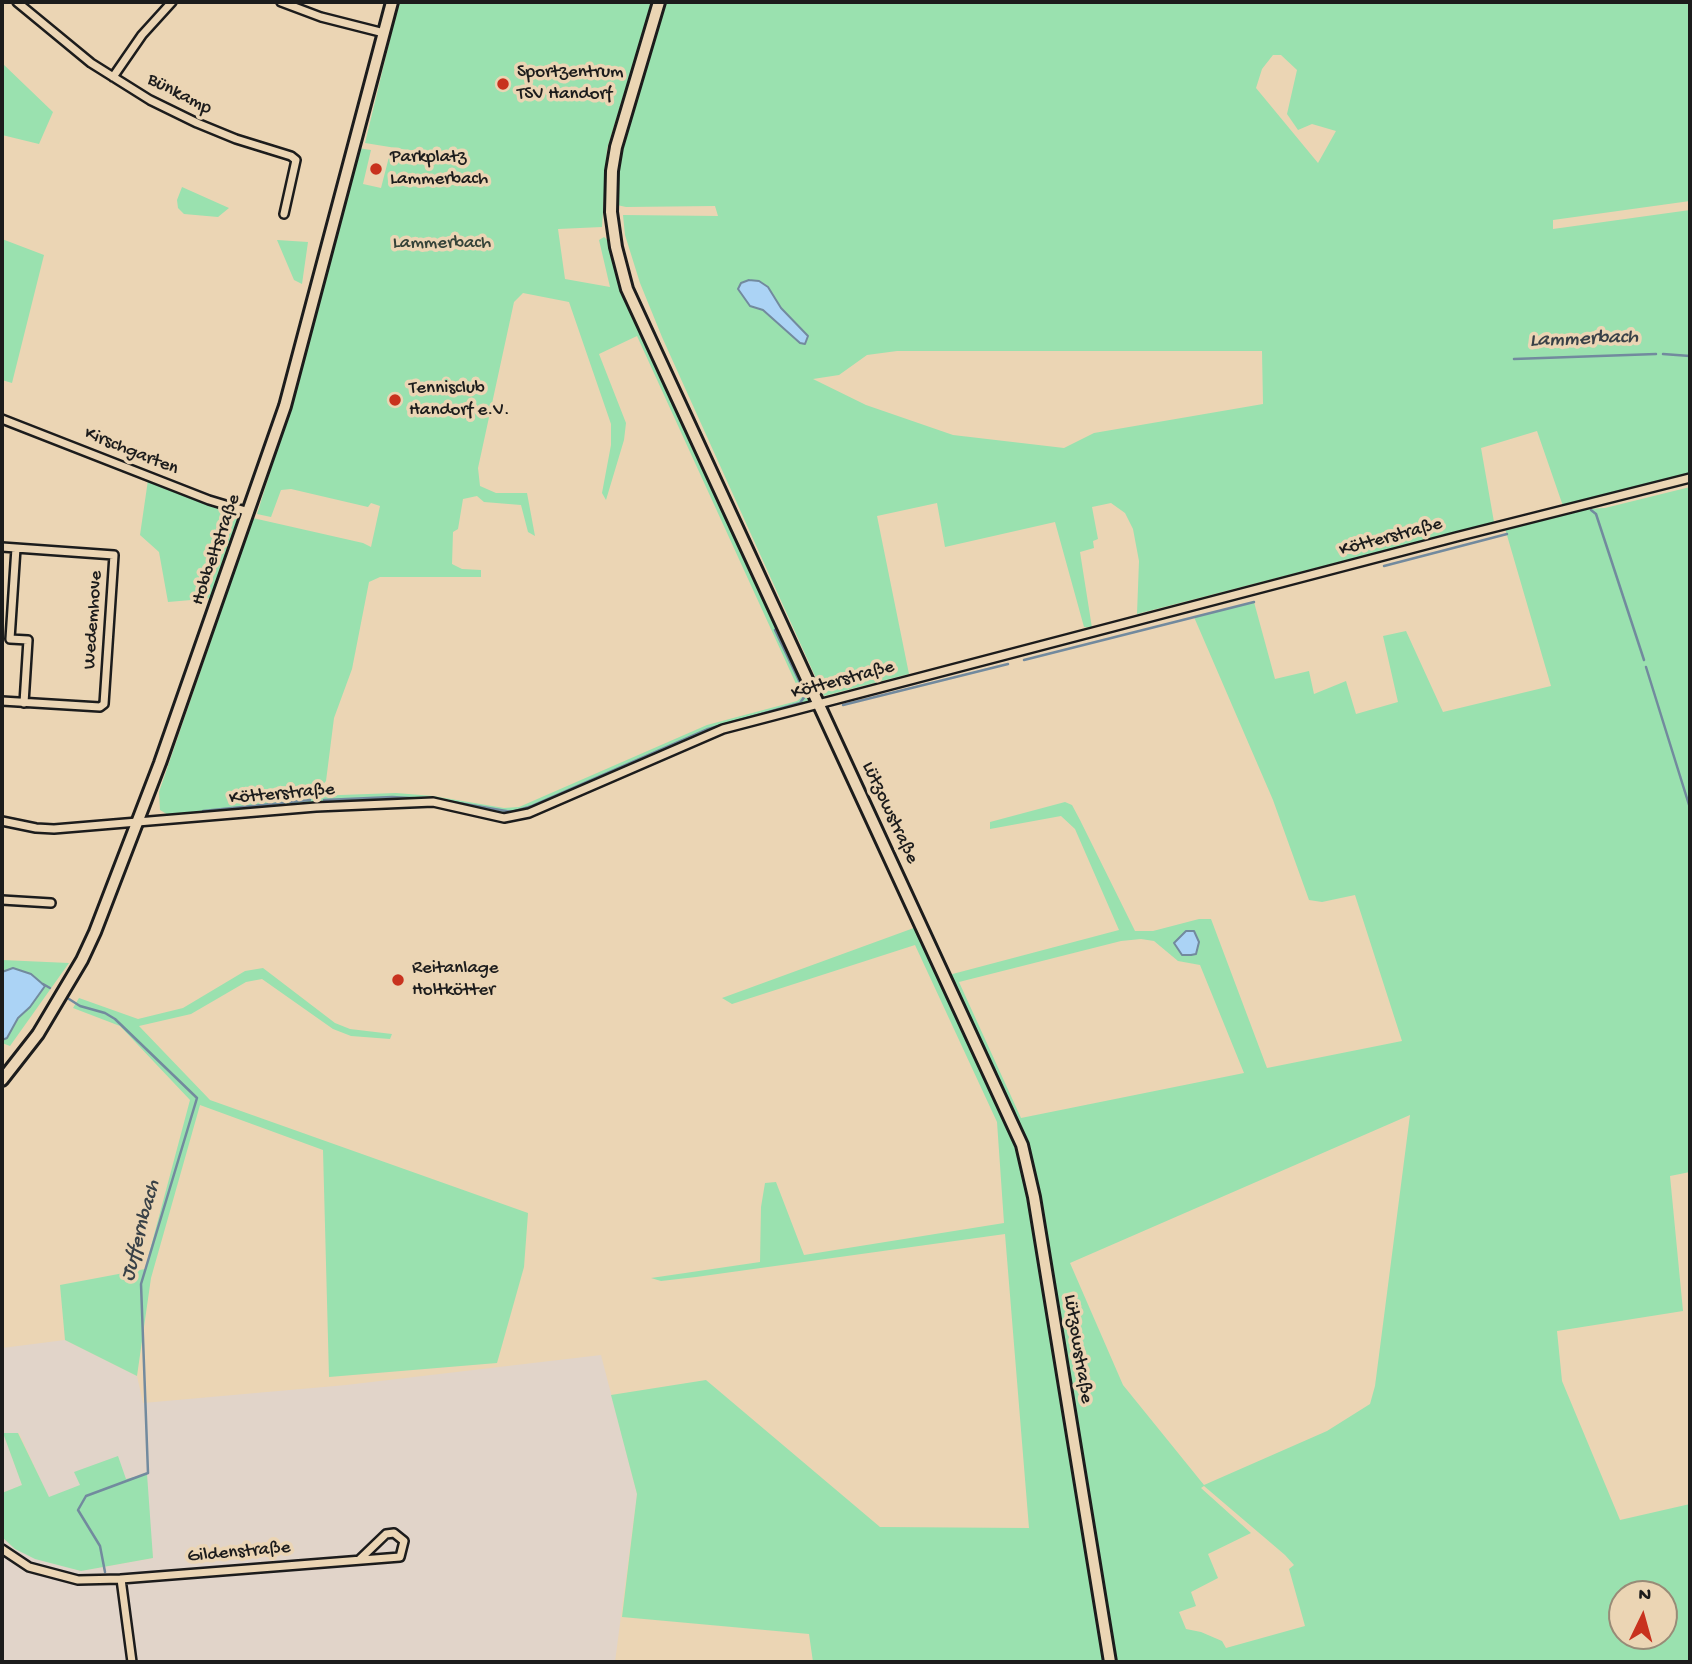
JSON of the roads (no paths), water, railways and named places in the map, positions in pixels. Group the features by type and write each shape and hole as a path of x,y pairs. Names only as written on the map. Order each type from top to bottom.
{"street":[{"name":"Bünkamp","path":"17,2 91,63 150,100 197,123 291,156 296,160 284,214"},
{"path":"25,9 31,2"},
{"path":"113,77 142,34 172,2"},
{"path":"281,2 321,17 384,33"},
{"name":"Hobbeltstraße","path":"2,1080 38,1034 82,960 138,824 285,406 392,2"},
{"name":"Lützowstraße","path":"659,2 616,147 612,171 611,212 615,247 627,289 1022,1145 1034,1197 1110,1662"},
{"name":"Kirschgarten","path":"2,419 198,496 249,512"},
{"name":"Kötterstraße","path":"2,821 54,829 316,807 433,802 504,818 529,813 723,729 1690,478"},
{"name":"Wedemhove","path":"2,547 114,555 104,704 100,707 2,701"},
{"path":"16,548 10,639 28,640 24,703"},
{"path":"2,900 51,903"},
{"name":"Gildenstraße","path":"2,1549 29,1567 78,1580 400,1557 404,1541 394,1533 386,1534 360,1559"},
{"path":"121,1579 132,1662"}],"water":[{"path":"759,281 768,287 781,308 808,336 805,344 800,343 763,310 750,306 738,289 741,283"},
{"path":"1186,931 1194,931 1199,942 1196,954 1182,955 1174,943"},
{"path":"13,968 31,974 45,986 18,1018 7,1038 2,1040 2,972"}],"waterway":[{"name":"Lammerbach","path":"1514,359 1656,354"},
{"name":"Lammerbach","path":"1663,354 1690,356"},
{"path":"1591,510 1596,514 1644,660"},
{"path":"1384,566 1507,534"},
{"path":"1024,660 1254,602"},
{"path":"441,800 512,812 532,806 708,729 800,703 805,696 803,689 775,630"},
{"path":"843,705 1008,664"},
{"path":"1646,667 1690,808"},
{"path":"324,800 392,797 428,799"},
{"path":"203,811 310,800"},
{"name":"Juffernbach","path":"43,984 50,988"},
{"name":"Juffernbach","path":"69,999 115,1019 197,1098 141,1284 148,1473 86,1496 78,1510 100,1546 105,1572"}],"place":[{"name":"Sportzentrum TSV Handorf","path":"503,84"},
{"name":"Parkplatz Lammerbach","path":"376,169"},
{"name":"Tennisclub Handorf e.V.","path":"395,400"},
{"name":"Reitanlage Holtkötter","path":"398,980"}]}
